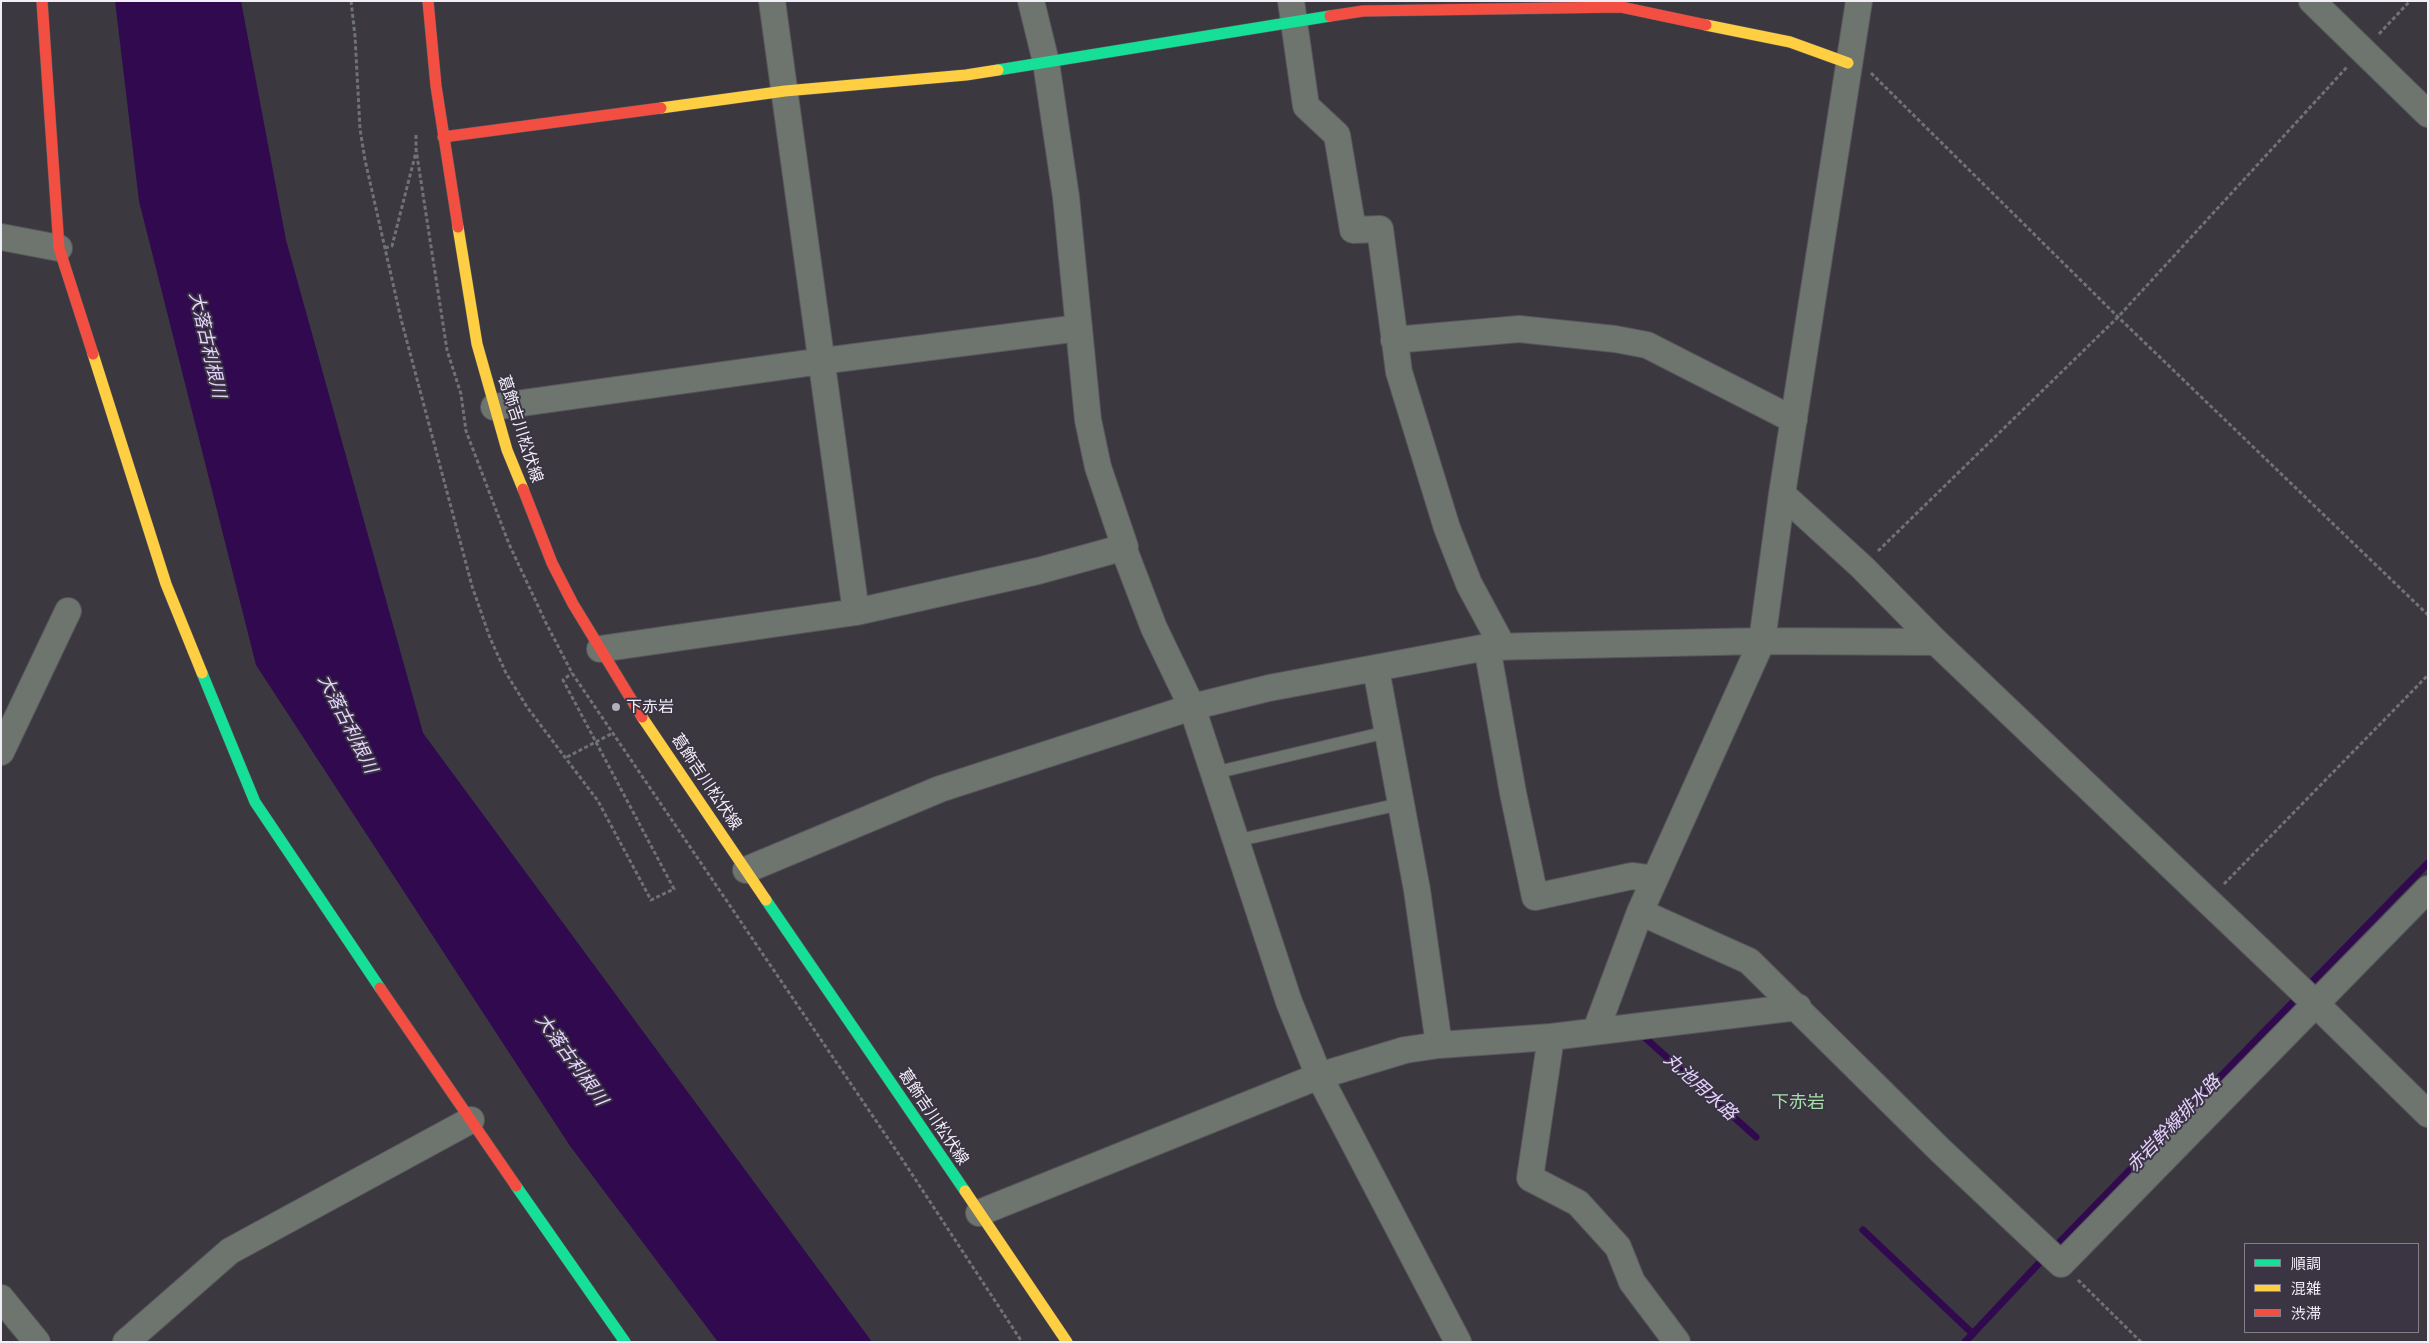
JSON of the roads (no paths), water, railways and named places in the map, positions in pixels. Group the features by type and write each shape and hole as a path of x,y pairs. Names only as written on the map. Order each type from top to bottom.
{"street":[{"path":"42,1 59,248 166,584 255,802 470,1120 626,1342"},
{"name":"葛飾吉川松伏線","path":"428,1 443,137 477,344 510,459 552,564 600,649 644,720 1067,1342"},
{"path":"772,1 856,612"},
{"path":"1031,1 1046,62 1066,197 1088,420 1098,467 1125,547 1123,547 1154,628 1192,706 1289,1002 1319,1076 1458,1342"},
{"path":"1596,1030 1640,912 1762,641 1782,494 1859,1"},
{"path":"2312,1 2428,114"},
{"path":"443,137 785,91 966,75 1046,62 1293,12 1363,11 1445,5 1621,6 1790,42 1849,58"},
{"path":"1293,12 1306,106 1337,134 1353,230 1380,230 1399,372 1447,528 1495,647 1513,793 1534,897 1632,876 1655,880"},
{"path":"1,237 59,248"},
{"path":"494,408 822,361 1079,328"},
{"path":"1394,340 1519,329 1647,344 1794,420"},
{"path":"1782,494 1862,567 1936,642 2315,1003 2428,1114"},
{"path":"600,649 856,612 1029,573 1123,547"},
{"path":"1,752 68,611"},
{"path":"746,870 940,789 1192,706 1269,688 1495,647 1762,641 1936,642"},
{"path":"1376,669 1417,890 1439,1045"},
{"path":"1640,912 1749,960 1940,1150 2061,1264 2428,889"},
{"path":"979,1213 1319,1076 1405,1050 1439,1045 1551,1037 1596,1030 1798,1007"},
{"path":"1551,1037 1530,1178 1578,1203 1618,1248 1632,1282 1677,1342"},
{"path":"126,1342 230,1251 470,1120"},
{"path":"1,1298 36,1342"}],"lane":[{"path":"1214,773 1387,732"},
{"path":"1235,841 1400,804"}],"water":[{"name":"大落古利根川","path":"115,1 241,1 286,240 423,733 872,1342 718,1342 570,1146 256,665 139,201"}],"waterway":[{"name":"赤岩幹線排水路","path":"2310,984 2428,863"},
{"name":"赤岩幹線排水路","path":"2055,1247 2294,1001"},
{"name":"丸池用水路","path":"1643,1036 1756,1137"},
{"name":"丸池用水路","path":"1863,1230 1973,1334"},
{"name":"赤岩幹線排水路","path":"1965,1342 2043,1259"}],"place":[{"name":"下赤岩","path":"616,707"}],"district":[{"name":"下赤岩","path":"1798,1103"}]}
